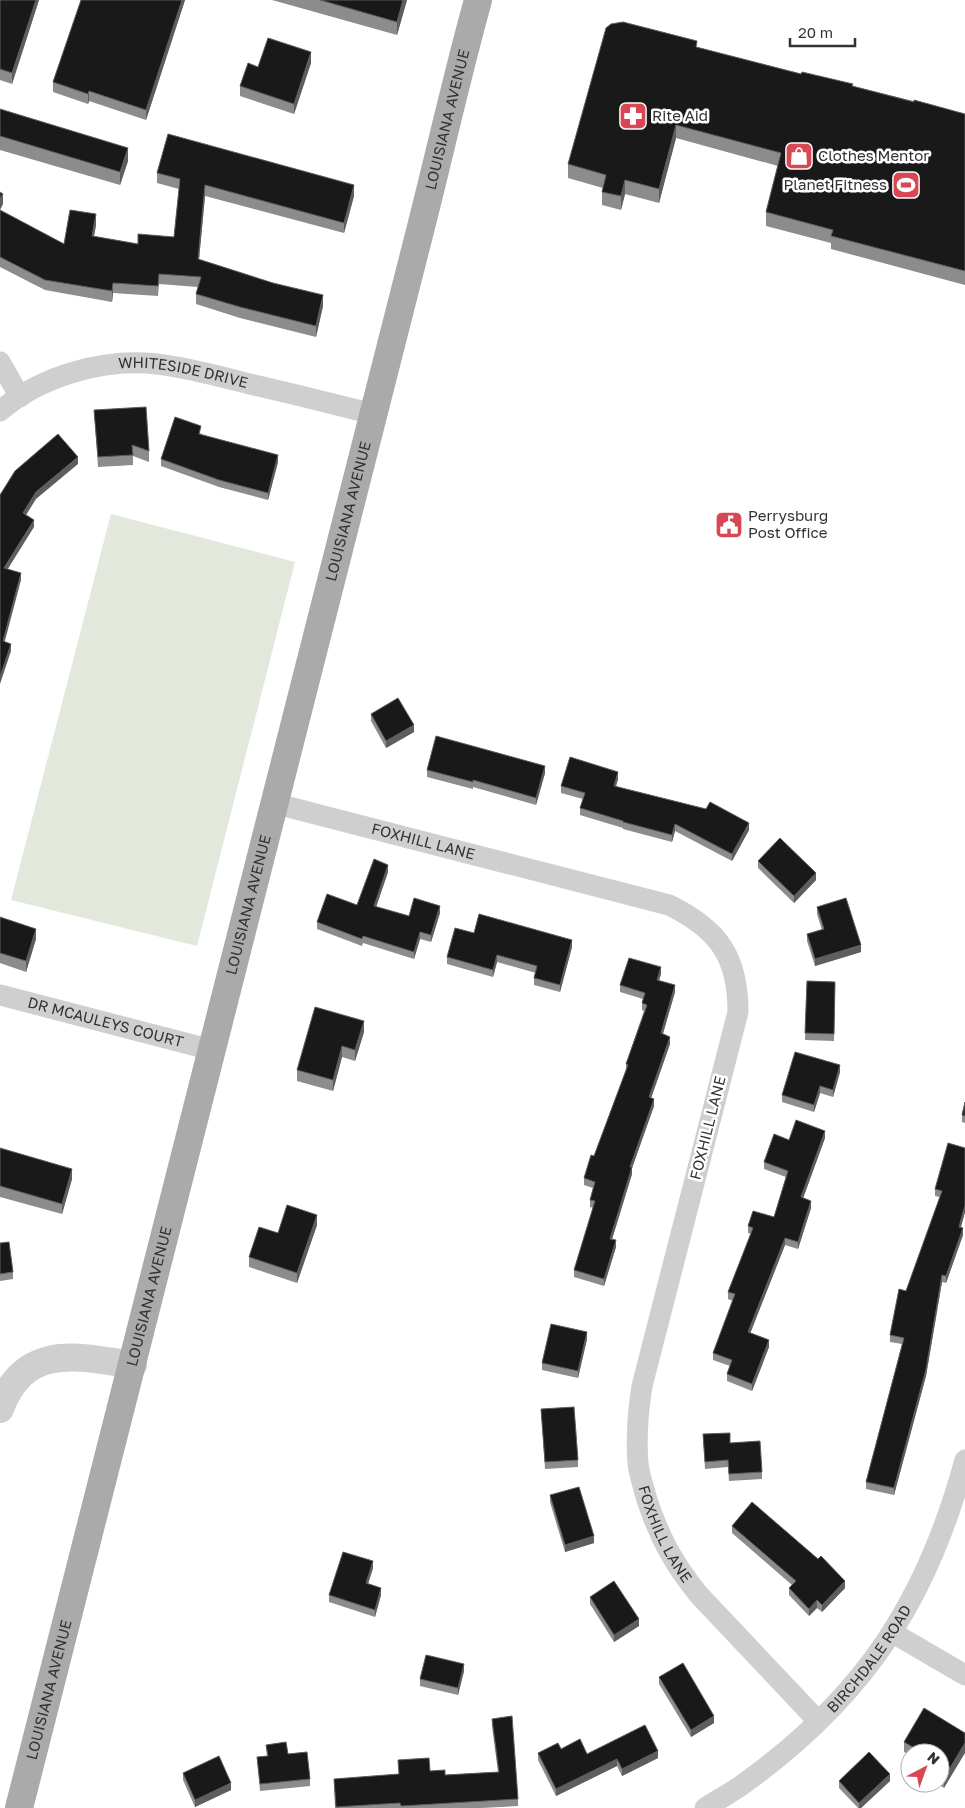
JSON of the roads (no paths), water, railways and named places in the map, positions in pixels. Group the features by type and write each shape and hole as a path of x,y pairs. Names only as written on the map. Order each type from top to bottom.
{"main road":[{"name":"LOUISIANA AVENUE","path":"19,1808 478,0"}],"street":[{"path":"0,362 20,397"},
{"name":"WHITESIDE DRIVE","path":"0,411 20,397 61,376 93,367 155,364 188,368 373,414"},
{"name":"FOXHILL LANE","path":"273,803 669,905 691,916 706,928 720,944 730,961 735,977 738,994 738,1012 642,1386 637,1434 638,1464 653,1519 665,1547 681,1573 699,1595 818,1721"},
{"name":"DR MCAULEYS COURT","path":"0,995 212,1050"},
{"path":"0,1409 5,1395 16,1379 29,1368 44,1360 59,1357 85,1357 133,1365"},
{"name":"BIRCHDALE ROAD","path":"705,1808 745,1783 776,1759 852,1688 893,1633 917,1591 938,1546 965,1460"},
{"path":"893,1633 965,1675"}],"place":[{"name":"Rite Aid","path":"633,116"},
{"name":"Clothes Mentor","path":"799,156"},
{"name":"Planet Fitness","path":"906,185"},
{"name":"Perrysburg Post Office","path":"729,525"}]}
